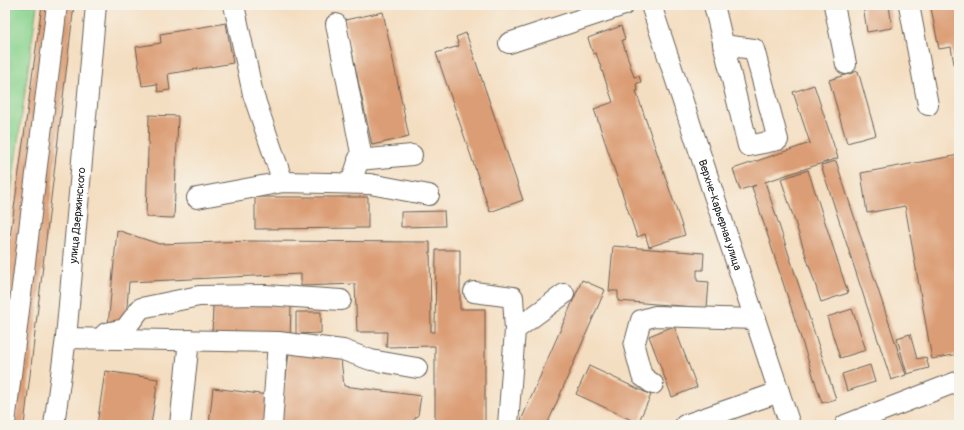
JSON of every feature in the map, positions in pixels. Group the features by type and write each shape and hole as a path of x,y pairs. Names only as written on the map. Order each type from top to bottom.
{"street":[{"path":"5,423 57,5"},
{"name":"улица Дзержинского","path":"54,425 66,338 96,5"},
{"path":"234,5 253,94 282,182"},
{"path":"509,43 624,5"},
{"name":"Верхне-Карьерная улица","path":"651,5 790,425"},
{"path":"714,5 723,45 748,146 778,140 754,49 723,45"},
{"path":"834,5 846,64"},
{"path":"909,5 928,105"},
{"path":"336,24 360,153 351,183"},
{"path":"358,160 412,155"},
{"path":"197,198 282,182 370,184 429,194"},
{"path":"474,292 512,297 515,330 508,425"},
{"path":"515,330 564,294"},
{"path":"100,338 106,333 125,329 141,308 199,296 265,295 341,300"},
{"path":"653,384 642,376 634,346 641,320 655,316 755,319"},
{"path":"66,338 278,342 343,350 371,360 418,368"},
{"path":"180,425 190,340"},
{"path":"272,425 278,342"},
{"path":"844,425 959,382"},
{"path":"685,425 779,392"}],"green space":[{"path":"5,5 37,5 5,236"}],"building":[{"path":"42,5 53,5 5,364 5,274"},
{"path":"65,5 74,5 24,425 15,425"},
{"path":"863,5 889,5 892,28 867,32"},
{"path":"942,5 959,5 959,86 951,47 939,49 931,8"},
{"path":"383,12 409,137 372,145 345,20"},
{"path":"226,23 233,63 168,74 170,90 158,92 157,84 142,86 136,47 161,43 160,34"},
{"path":"621,26 625,39 622,40 634,77 639,76 641,82 636,84 638,91 636,91 685,235 649,247 645,234 637,237 594,109 613,102 596,53 593,54 588,38"},
{"path":"466,33 523,200 490,212 436,53 459,46 456,37"},
{"path":"858,71 876,135 847,143 829,80"},
{"path":"814,85 838,158 765,182 836,399 822,403 752,187 756,185 740,190 733,169 810,143 793,92"},
{"path":"149,115 178,116 174,218 146,217"},
{"path":"959,155 959,354 932,359 905,206 867,213 861,173"},
{"path":"836,161 906,375 891,380 821,165"},
{"path":"808,170 848,293 821,302 781,179"},
{"path":"255,197 368,197 368,228 255,229"},
{"path":"444,211 445,226 401,227 401,212"},
{"path":"117,230 159,244 251,241 430,242 431,332 435,332 436,250 460,250 460,309 485,309 485,425 435,425 435,346 386,347 387,332 357,332 355,284 301,286 301,274 129,282 126,318 108,326"},
{"path":"613,246 704,253 703,270 697,270 697,281 709,282 707,308 618,301 618,291 609,291"},
{"path":"582,280 605,290 547,425 519,425"},
{"path":"213,305 291,306 290,337 212,335"},
{"path":"852,309 866,350 840,358 827,317"},
{"path":"296,312 321,312 321,333 296,334"},
{"path":"674,326 697,387 672,397 649,336"},
{"path":"910,334 917,359 926,357 929,368 907,374 897,338"},
{"path":"289,353 341,359 344,386 421,396 418,415 409,425 280,425"},
{"path":"870,365 875,382 847,391 842,374"},
{"path":"589,366 651,395 638,423 576,394"},
{"path":"105,371 158,379 151,425 97,425"},
{"path":"213,388 268,395 264,425 209,425"}]}
